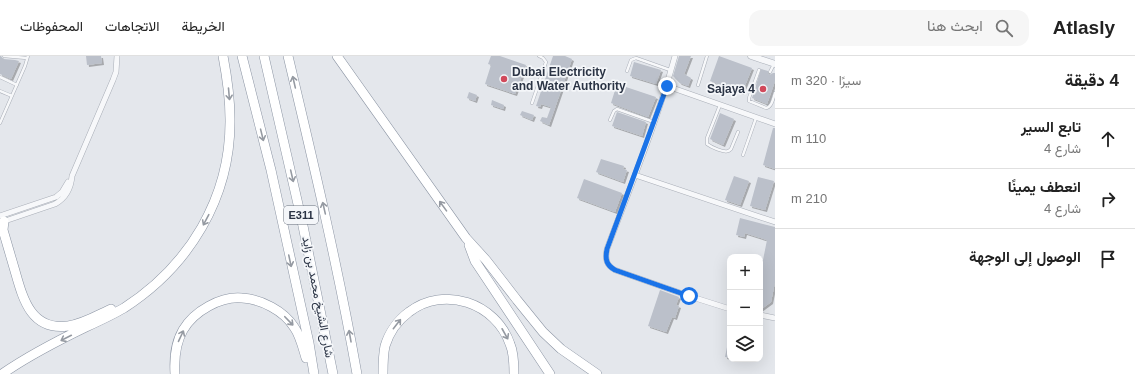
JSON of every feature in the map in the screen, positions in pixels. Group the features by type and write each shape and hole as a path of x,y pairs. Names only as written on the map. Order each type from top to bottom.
{"highway":[{"path":"2,374 54,344 111,315 145,293 165,276 190,246 204,224 219,190 227,156 230,121 229,90 223,56"},
{"path":"242,56 274,185 309,343 314,374"},
{"name":"شارع الشيخ محمد بن زايد","path":"264,56 303,226 333,374"},
{"name":"شارع الشيخ محمد بن زايد","path":"288,56 329,232 346,311 357,374"},
{"path":"337,56 466,238 486,260 543,332 561,349 597,374"},
{"path":"1,220 24,300 33,314 45,323 62,326 73,325 103,313 132,297 145,293"},
{"path":"466,238 476,261 550,374"},
{"path":"175,374 174,359 177,344 184,330 194,316 223,300 242,298 262,302 280,312 294,327 303,346 309,374"},
{"path":"383,374 383,356 385,347 388,338 398,322 404,315 420,305 445,299 459,300 474,305 484,310 496,321 506,334 510,344 513,354 514,374"}],"street":[{"path":"1,220 48,206 59,201 68,191 72,176 116,72 117,56"},
{"path":"675,56 667,86 607,249 607,264 615,270 689,296 727,307"},
{"path":"752,56 774,64"},
{"path":"667,86 775,124"},
{"path":"635,175 775,222"},
{"path":"763,316 775,318"}],"lane":[{"path":"0,123 28,57 4,56"},
{"path":"532,103 546,62 539,56"},
{"path":"698,85 707,56"},
{"path":"626,71 631,60 636,58 671,71"},
{"path":"770,72 774,64"},
{"path":"758,70 749,99 751,103 766,108 769,107 775,93"},
{"path":"0,77 17,85"},
{"path":"0,91 12,96"},
{"path":"759,106 761,102"},
{"path":"720,105 707,138 707,144 725,152 728,151 731,149 738,132"},
{"path":"610,120 614,111 617,110 654,122"},
{"path":"743,155 756,118"}],"building":[{"path":"0,56 3,59 19,61 11,79 0,74"},
{"path":"86,56 101,56 102,63 87,65"},
{"name":"Dubai Electricity and Water Authority","path":"491,56 500,56 526,65 515,94 485,84 491,65 488,64"},
{"path":"553,56 565,56 572,59 549,125 540,121 542,117 547,118 551,107 541,104 540,107 536,106"},
{"path":"679,56 691,56 684,74 691,78 688,86 680,83 673,76"},
{"path":"719,56 752,68 742,93 710,81"},
{"path":"634,62 661,70 656,84 630,76"},
{"name":"Sajaya 4","path":"761,69 768,71 769,75 775,73 775,81 767,104 752,98"},
{"path":"617,84 656,97 648,117 611,103"},
{"path":"469,92 477,95 475,101 467,98"},
{"path":"492,100 504,105 503,109 491,105"},
{"path":"522,111 534,115 532,120 520,115"},
{"path":"617,112 646,122 642,136 612,126"},
{"path":"720,113 734,119 723,145 710,139"},
{"path":"773,128 775,128 775,169 763,165"},
{"path":"601,159 624,166 623,169 627,170 623,182 596,172"},
{"path":"734,176 749,181 740,205 725,200"},
{"path":"758,177 774,181 765,210 750,206"},
{"path":"584,179 622,193 615,212 577,198"},
{"path":"740,218 775,227 775,282 771,302 763,308 763,260 767,240 745,233 744,237 736,235"},
{"path":"660,290 679,297 676,305 679,306 675,318 672,317 666,332 648,326"},
{"path":"727,347 727,357 725,357"}],"place":[{"name":"Dubai Electricity and Water Authority","path":"504,79"},
{"name":"Sajaya 4","path":"763,89"}],"route":[{"path":"667,86 607,249 606,259 607,264 615,270 689,296"}]}
